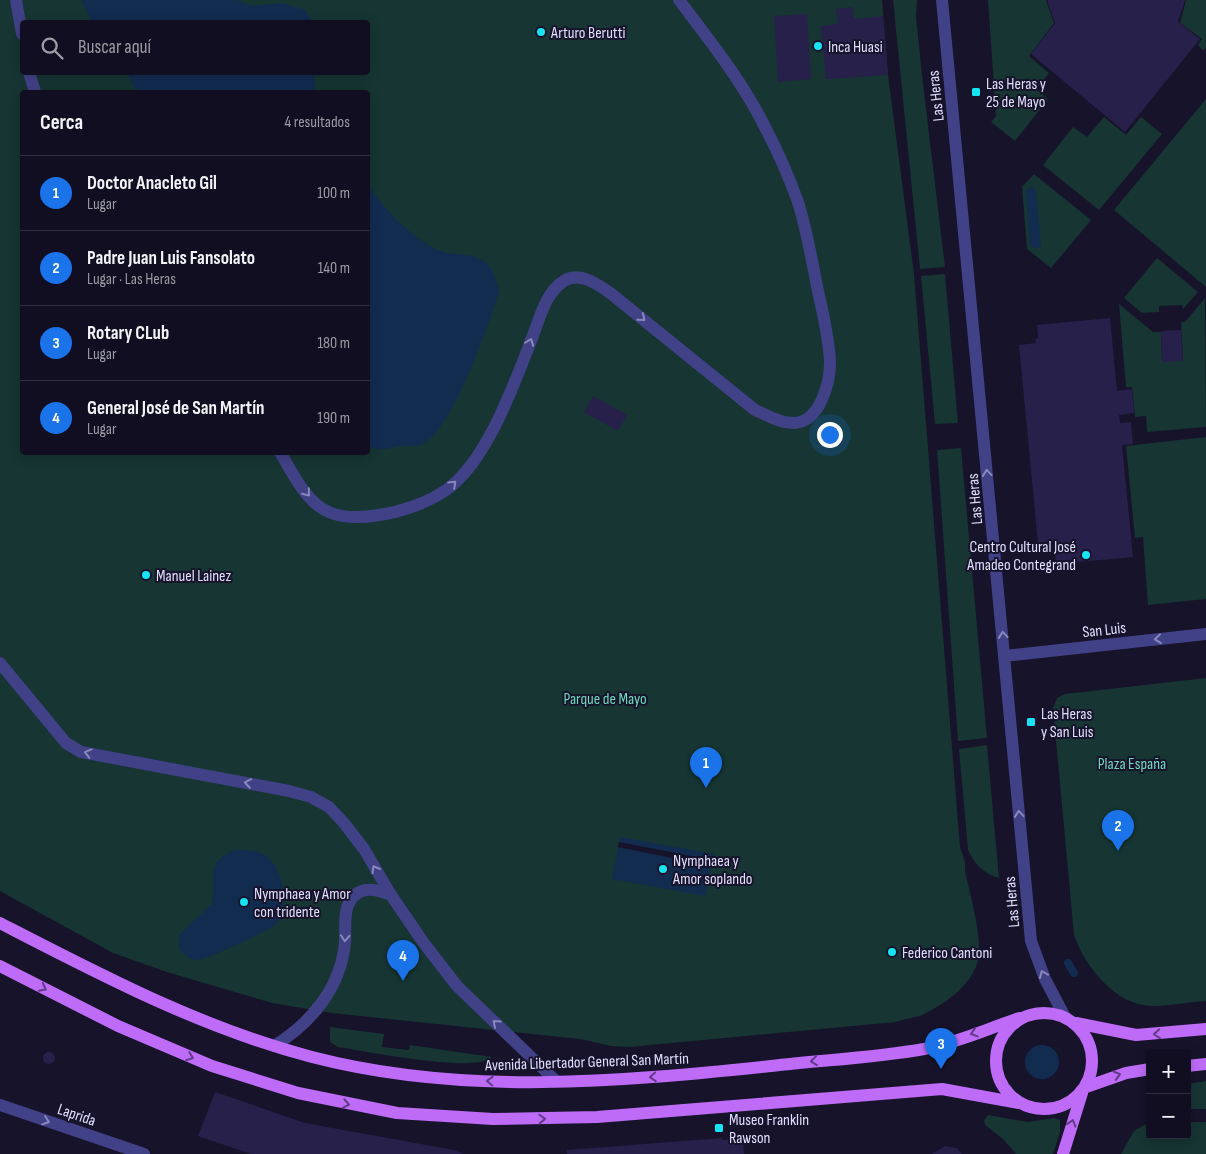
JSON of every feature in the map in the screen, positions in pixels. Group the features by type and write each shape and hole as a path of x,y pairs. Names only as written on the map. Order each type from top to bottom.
{"main road":[{"name":"Avenida Libertador General San Martín","path":"0,923 129,990 188,1015 274,1046 338,1064 435,1079 556,1081 700,1073 925,1049 1020,1018"},
{"path":"0,966 118,1026 218,1068 312,1097 397,1113 493,1119 589,1117 942,1089 1019,1102 1036,1108 1052,1109 1068,1103 1084,1090 1126,1073 1146,1070"},
{"path":"1019,1102 1006,1092 998,1076 995,1060 998,1043 1007,1029 1020,1018 1036,1012 1053,1013 1069,1020 1136,1035 1206,1029"},
{"path":"1063,1154 1093,1061 1090,1044 1082,1029 1069,1020"},
{"path":"1191,1066 1206,1064"}],"street":[{"path":"16,0 20,23"},
{"path":"282,455 306,494 320,508 340,517 365,517 389,514 417,505 446,491 468,470 488,437 511,391 542,311 553,291 564,280 577,278 592,281 609,292 755,410 779,420 795,423 812,416 822,400 828,384 830,363 826,333 798,202 746,90 679,0"},
{"name":"Las Heras","path":"942,0 1031,942 1044,979 1069,1020"},
{"path":"30,75 34,90"},
{"name":"San Luis","path":"1005,656 1206,634"},
{"path":"0,663 66,743 81,752 289,790 328,807 344,823 364,849 391,895 457,986 522,1046 556,1081"},
{"path":"274,1046 292,1034 314,1014 331,988 345,948 348,902 356,893 366,889 378,890 391,895"},
{"name":"Laprida","path":"0,1105 144,1154"}],"green space":[{"name":"Parque de Mayo","path":"0,0 882,0 888,75 914,274 960,847 965,862 979,943 977,963 967,982 941,1005 922,1015 896,1022 629,1047 611,1046 580,1039 332,1013 272,1003 167,972 113,953 0,891"},
{"path":"893,0 917,0 916,16 922,75 945,267 920,269"},
{"path":"988,0 1046,0 1054,23 1029,56 1049,73 1036,89 1048,99 1015,141 991,122 996,116"},
{"path":"1186,0 1206,0 1206,48 1203,51 1198,45 1202,39 1180,23"},
{"path":"1206,99 1206,287 1114,210"},
{"path":"1104,117 1126,135 1141,117 1162,134 1099,210 1043,165 1073,127 1087,137"},
{"path":"1034,174 1091,220 1051,268 1027,249 1022,187"},
{"path":"1157,258 1198,292 1183,309 1182,305 1159,306 1159,312 1142,313 1124,298"},
{"path":"945,274 958,423 935,424 921,276"},
{"path":"1205,298 1206,427 1147,432 1146,416 1135,417 1132,387 1126,387 1119,304 1153,332 1161,332 1162,361 1183,360 1181,322 1185,322"},
{"path":"1206,437 1206,599 1148,605 1143,537 1135,538 1126,446"},
{"path":"961,448 987,738 958,741 937,450"},
{"name":"Plaza España","path":"1206,678 1206,1001 1159,1006 1139,1004 1115,992 1094,972 1074,935 1053,708 1057,698 1065,694"},
{"path":"987,745 999,878 980,868 968,850 959,749"},
{"path":"330,1027 384,1034 382,1047 409,1050 410,1045 492,1057 482,1062 444,1062 419,1060 338,1047 330,1042"},
{"path":"1206,1081 1206,1109 1191,1109 1191,1083"},
{"path":"988,1115 1028,1122 1054,1118 1060,1120 1060,1132 1053,1154 1016,1154 1003,1139 985,1125 984,1120"},
{"path":"1191,1122 1206,1122 1206,1154 1121,1154 1134,1131 1146,1124 1146,1139 1191,1139"}],"water":[{"path":"81,0 236,0 252,6 282,3 305,10 312,20 91,20"},
{"path":"128,75 314,75 315,90 136,90"},
{"path":"1032,187 1036,191 1041,246 1035,249 1030,245 1026,192 1027,189"},
{"path":"370,188 395,218 428,245 439,251 480,259 488,265 494,275 499,291 487,327 458,397 434,434 420,445 387,449 370,446"},
{"path":"620,837 714,854 705,896 612,879"},
{"path":"236,850 251,851 266,856 277,869 284,897 281,916 273,926 239,944 203,959 195,960 185,955 179,948 179,935 212,904 216,865 219,859"},
{"path":"1042,1045 1049,1046 1054,1050 1058,1055 1058,1069 1054,1074 1049,1078 1042,1079 1035,1078 1030,1074 1026,1069 1025,1062 1026,1055 1030,1050 1035,1046"}],"pier":[{"path":"619,842 712,860 712,863 711,866 618,847"}],"building":[{"path":"1047,0 1185,0 1178,22 1200,39 1125,132 1031,54 1055,23"},
{"path":"852,7 854,19 883,16 888,75 826,79 821,26 838,24 836,9"},
{"path":"807,14 811,79 778,82 774,16"},
{"path":"1110,318 1117,391 1132,389 1134,413 1119,415 1120,423 1131,422 1133,444 1122,445 1133,557 1056,564 1054,542 1038,543 1019,345 1036,343 1035,339 1038,338 1037,325"},
{"path":"1181,330 1183,361 1162,362 1161,331"},
{"path":"593,396 627,415 618,431 584,412"},
{"path":"49,1052 55,1058 49,1064 43,1058"},
{"path":"215,1092 305,1123 454,1150 464,1154 251,1154 198,1136"},
{"path":"722,1138 722,1140 743,1138 744,1154 567,1154 567,1150"},
{"path":"945,1146 957,1148 962,1154 932,1154"}],"waterway":[{"path":"1068,963 1074,973"}],"place":[{"name":"Arturo Berutti","path":"541,32"},
{"name":"Inca Huasi","path":"818,46"},
{"name":"Las Heras y 25 de Mayo","path":"976,92"},
{"name":"Centro Cultural José Amadeo Contegrand","path":"1086,555"},
{"name":"Manuel Lainez","path":"146,575"},
{"name":"Las Heras y San Luis","path":"1031,722"},
{"name":"Doctor Anacleto Gil","path":"706,788"},
{"name":"Padre Juan Luis Fansolato","path":"1118,851"},
{"name":"Nymphaea y Amor soplando","path":"663,869"},
{"name":"Nymphaea y Amor con tridente","path":"244,902"},
{"name":"Federico Cantoni","path":"892,952"},
{"name":"General José de San Martín","path":"403,981"},
{"name":"Rotary CLub","path":"941,1069"},
{"name":"Museo Franklin Rawson","path":"719,1128"}]}
